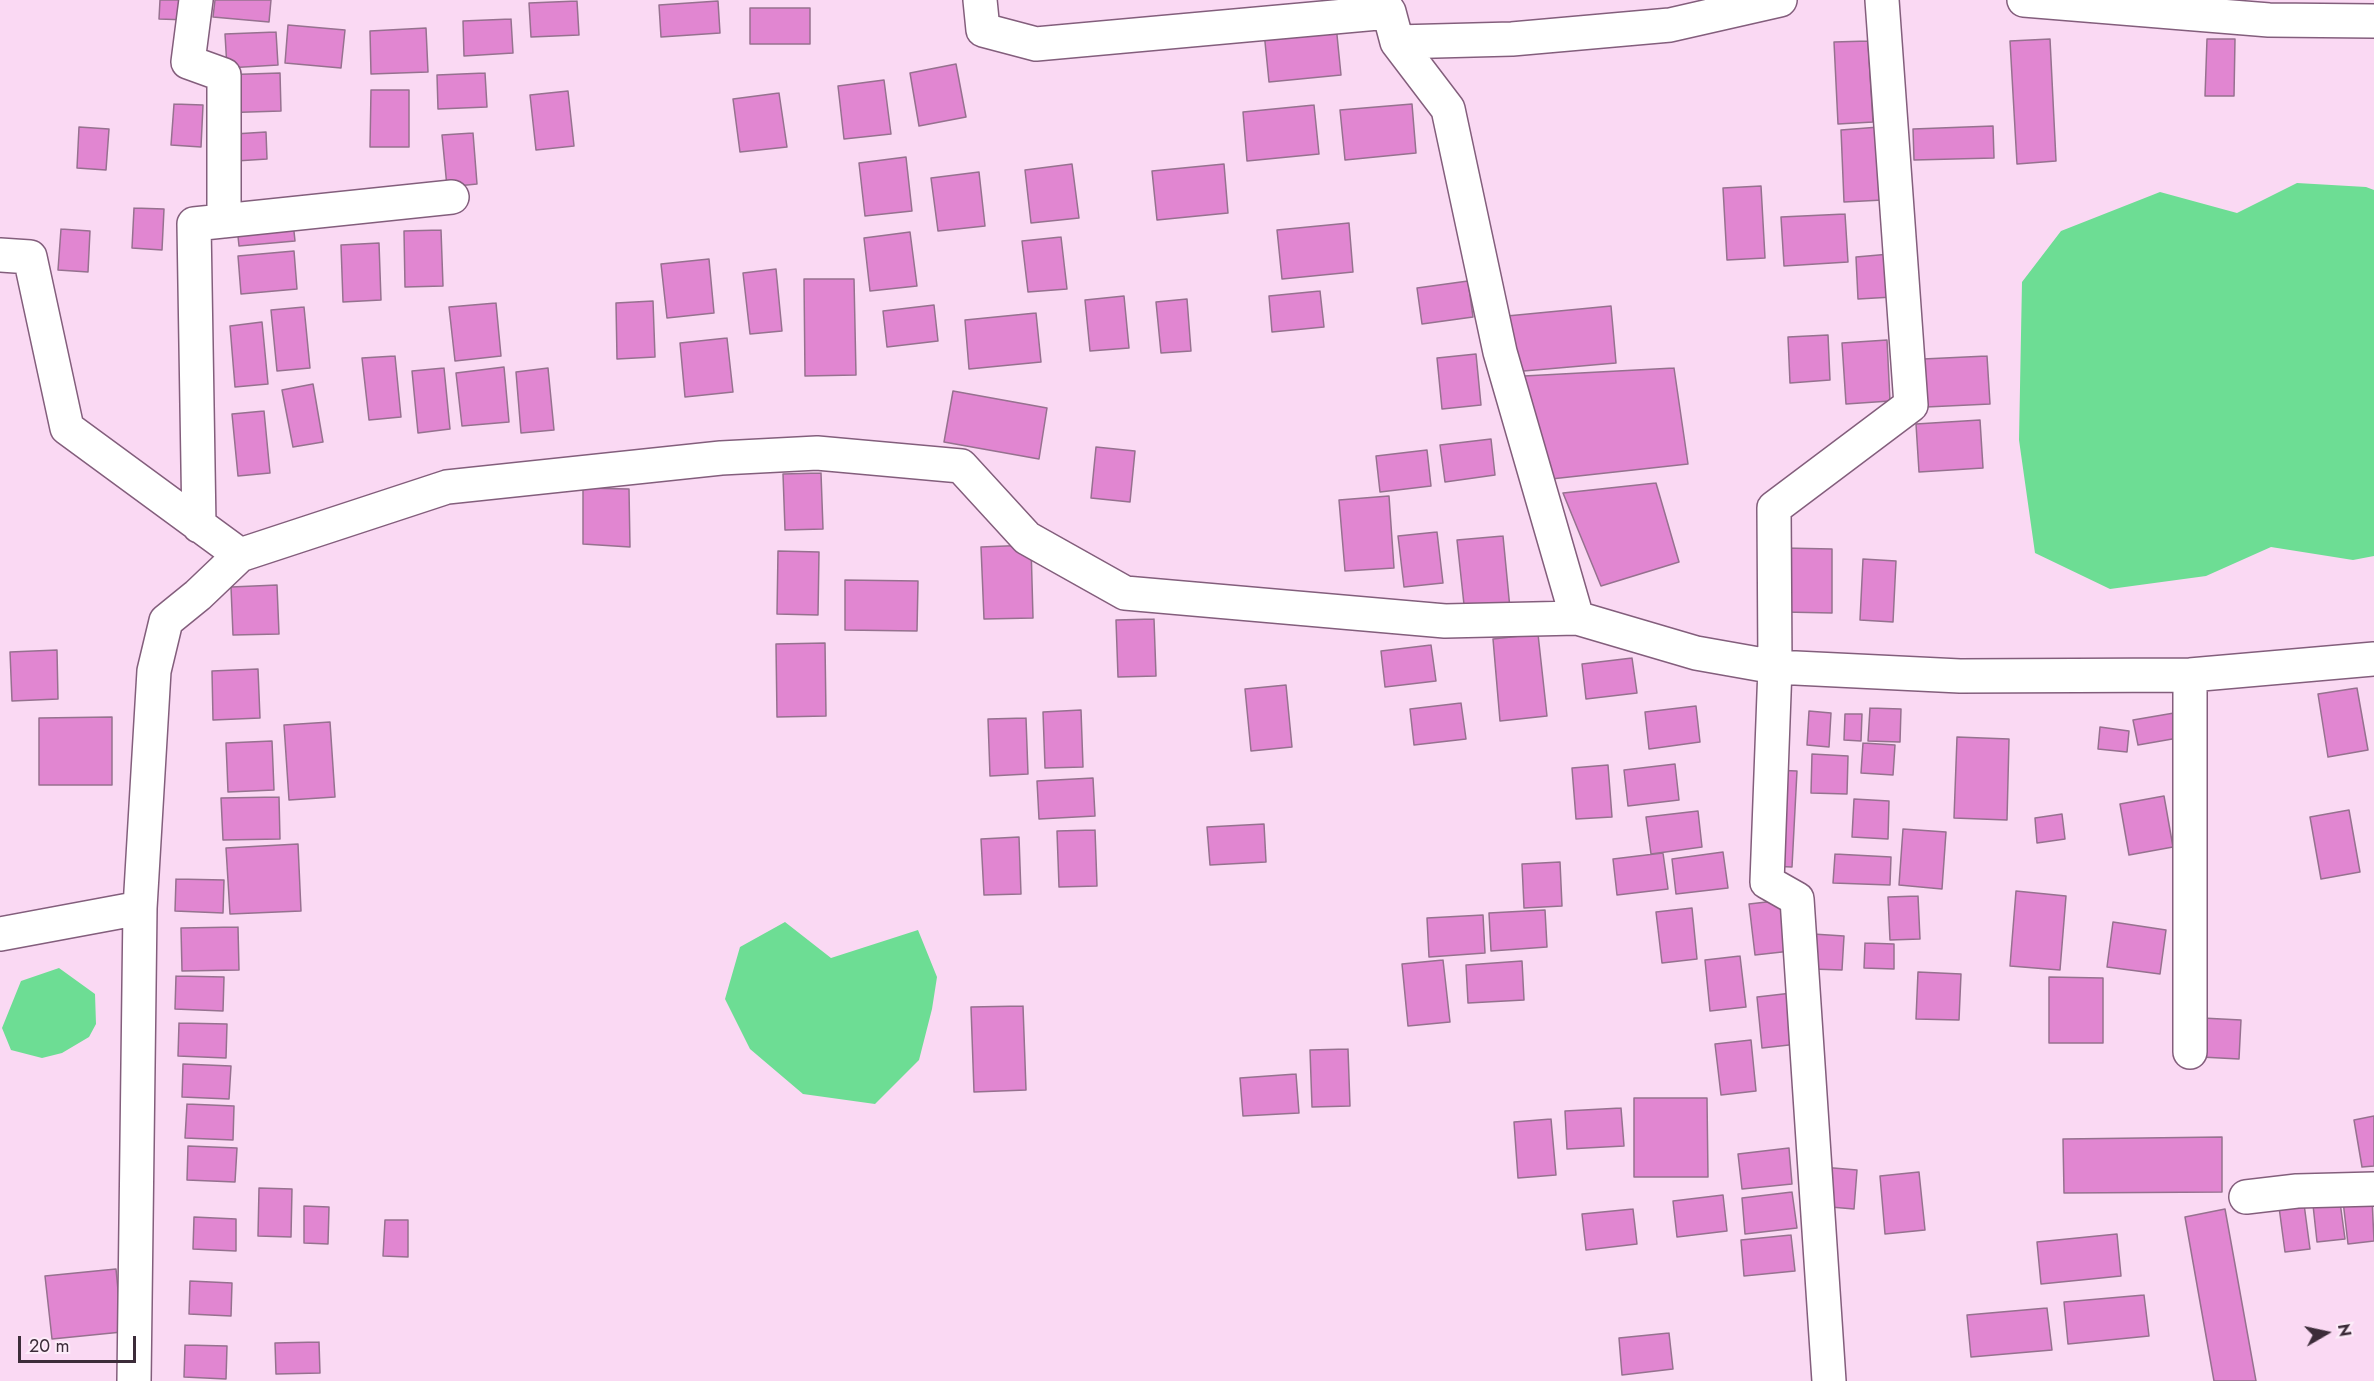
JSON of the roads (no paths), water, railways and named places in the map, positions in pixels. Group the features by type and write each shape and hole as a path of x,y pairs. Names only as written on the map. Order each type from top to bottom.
{"street":[{"path":"196,0 188,62 224,75 224,221"},
{"path":"980,0 983,30 1036,44 1389,18 1512,39 1670,26 1780,0"},
{"path":"1829,1381 1797,899 1767,882 1774,667 1774,508 1911,405 1882,0"},
{"path":"2024,0 2269,20 2374,21"},
{"path":"1389,18 1448,109 1500,352 1577,618"},
{"path":"199,526 194,224 452,197"},
{"path":"0,255 30,257 67,428 240,555"},
{"path":"134,1381 140,908 154,671 166,621 198,595 240,555 447,486 721,458 817,453 961,466 1027,538 1125,593 1445,621 1577,618 1696,653 1774,667 1960,676 2190,675 2374,659"},
{"path":"2190,675 2190,1052"},
{"path":"0,934 140,908"},
{"path":"2246,1197 2297,1191 2374,1189"}]}
